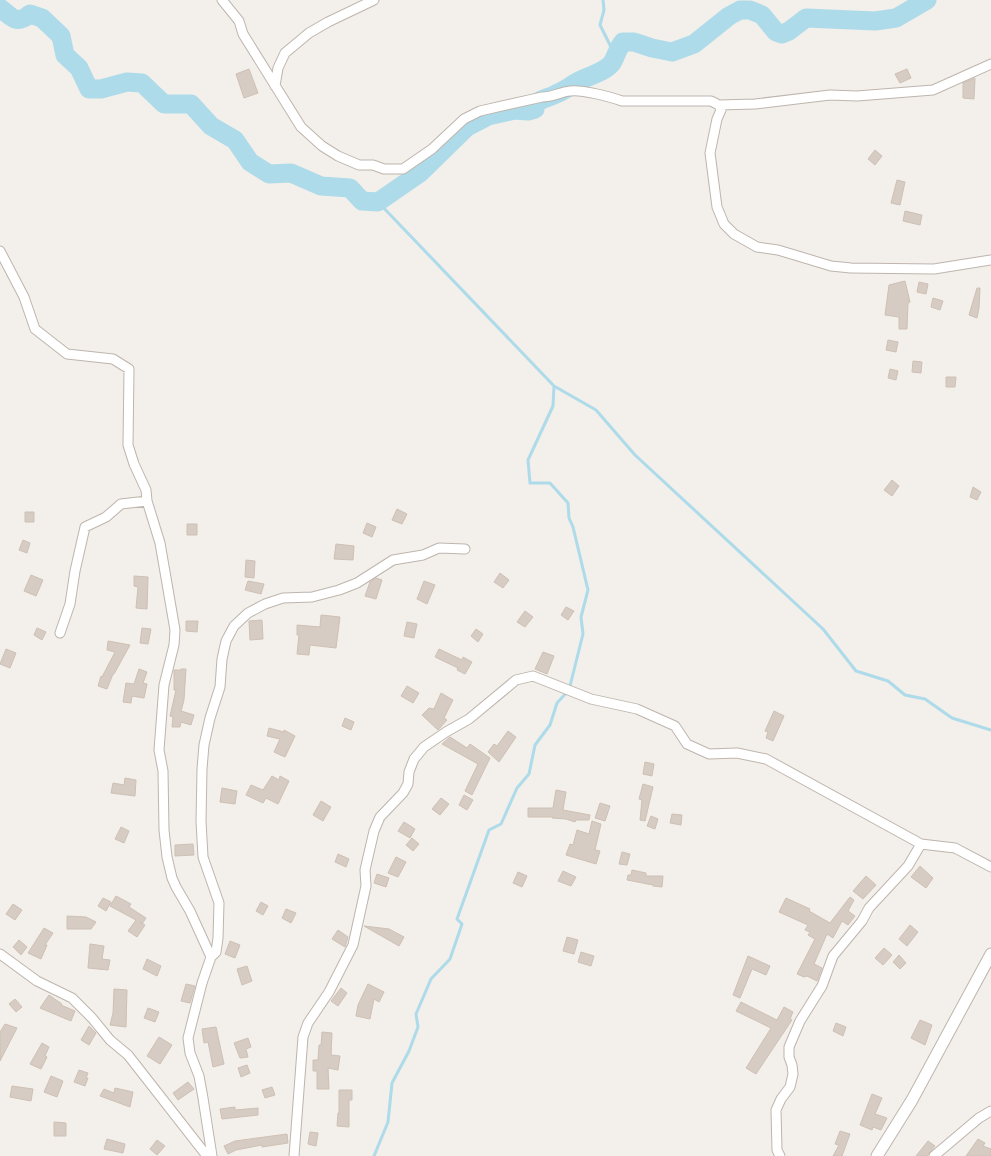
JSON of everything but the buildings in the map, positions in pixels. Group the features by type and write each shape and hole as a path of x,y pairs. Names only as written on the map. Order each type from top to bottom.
{"street":[{"path":"222,0 239,21 243,34 301,127 322,146 338,156 359,165 373,165 384,169 396,170 403,169 424,154 464,119 480,111 542,97 552,97 570,91 611,97 622,101 712,101 719,105 755,104 830,95 857,96 933,90 991,64"},
{"path":"275,86 278,68 285,53 309,33 374,0"},
{"path":"719,105 721,110 716,119 710,152 714,187 717,206 724,224 734,234 757,247 778,250 831,266 900,270 934,269 991,260"},
{"path":"0,251 24,296 35,329 67,354 113,359 129,369 128,445 146,490 160,543 175,630 174,646 164,685 159,750 163,771 164,830 172,878 190,911 211,957"},
{"path":"60,633 70,604 85,527 106,517 121,504 148,501"},
{"path":"212,1156 199,1076 190,1053 188,1038 202,983 211,957 216,952 218,938 219,903 203,858 201,821 202,770 204,745 220,687 222,659 226,640 234,626 248,614 265,604 283,598 312,597 339,590 357,583 393,560 423,555 439,548 465,549"},
{"path":"294,1156 303,1037 308,1022 329,992 353,945 366,886 365,870 374,830 380,817 403,793 408,784 409,772 414,759 424,747 469,719 516,680 532,676 591,699 637,709 675,726 687,744 708,754 737,753 766,759 921,844 955,848 991,867"},
{"path":"780,1156 777,1150 776,1110 790,1087 793,1074 789,1047 800,1020 822,986 833,956 862,921 869,908 908,866 921,844"},
{"path":"0,954 37,981 72,998 110,1040 128,1055 207,1156"},
{"path":"877,1156 912,1100 991,954"},
{"path":"934,1156 978,1118 991,1111"}],"waterway":[{"path":"603,0 604,10 600,25 615,55"},
{"path":"0,8 18,20 30,14 42,18 61,36 65,55 79,68 89,89 101,89 127,82 142,83 164,104 191,104 211,126 235,140 250,162 269,174 291,173 321,186 350,188 362,201 378,202 420,173 467,127 488,116 515,110 528,111 535,109 540,101 609,66 623,42 634,42 672,52 694,44 729,16 740,10 750,10 762,15 776,32 782,34 806,18 875,21 896,18 927,0"},
{"path":"378,202 554,386 596,410 635,455 823,629 856,671 888,681 905,695 925,699 952,718 991,730"},
{"path":"374,1156 388,1122 392,1083 409,1051 418,1027 416,1014 431,979 450,959 462,924 457,919 489,830 501,824 517,788 529,774 535,745 550,725 557,703 569,690 583,634 581,617 588,590 573,527 569,518 568,503 550,483 530,483 528,460 553,406 554,386"}]}
